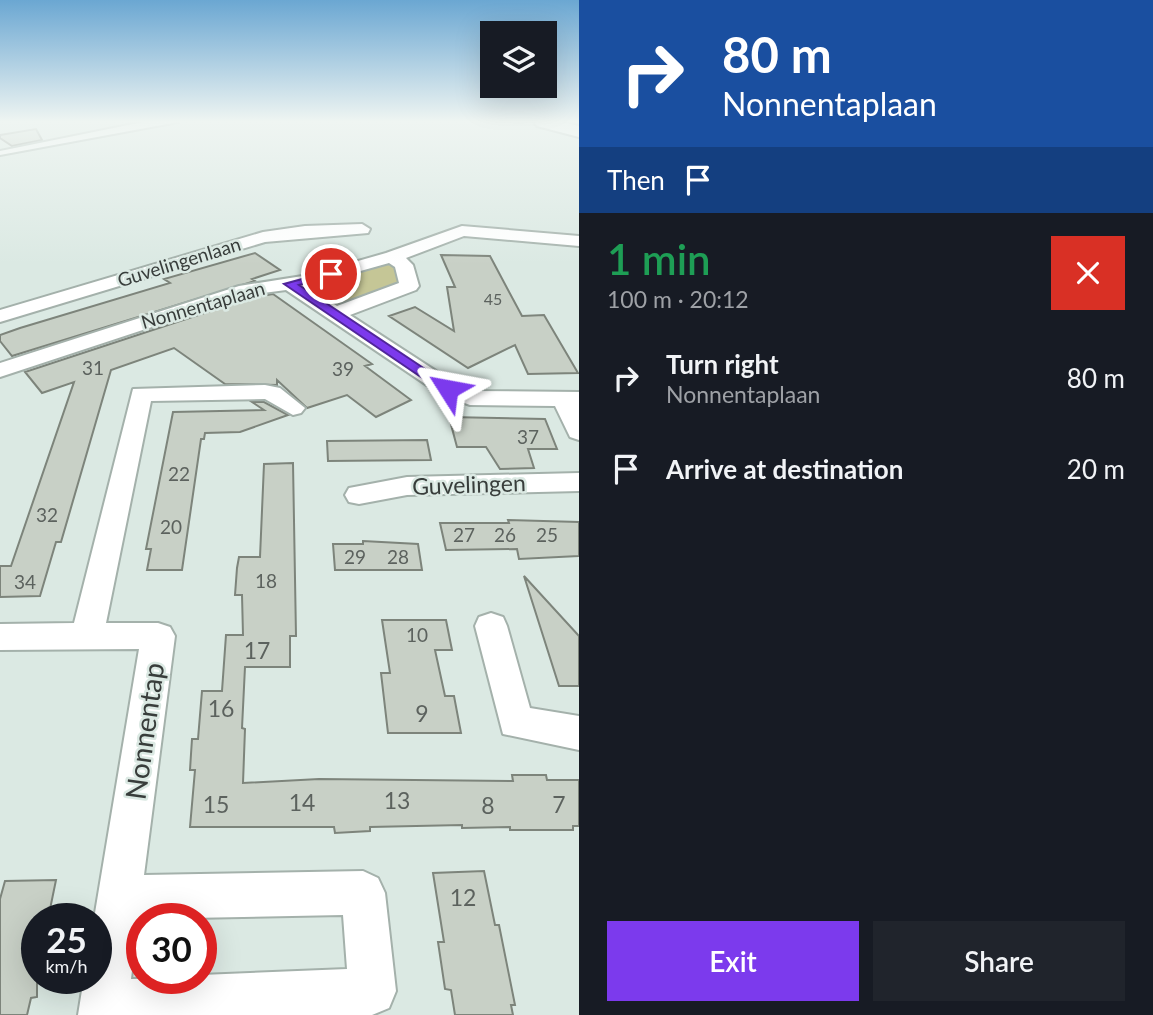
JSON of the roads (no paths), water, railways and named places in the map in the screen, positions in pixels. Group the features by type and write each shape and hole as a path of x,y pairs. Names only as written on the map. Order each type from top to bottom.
{"street":[{"name":"Guvelingenlaan","path":"0,316 263,237 305,231 362,229"},
{"path":"412,230 448,236 462,231 579,241"},
{"name":"Nonnentaplaan","path":"0,370 246,290 290,284 392,257 448,236"},
{"path":"334,314 409,286 404,265 392,257"},
{"path":"290,284 448,389 470,398 571,399 579,432"},
{"path":"181,371 194,382 198,393"},
{"path":"87,636 141,394 272,393 293,408"},
{"name":"Guvelingen","path":"359,495 407,486 579,482"},
{"path":"491,626 516,722 579,733"},
{"name":"Nonnentap","path":"0,637 159,636 122,897 103,1009 372,991 363,893 122,897"}]}
